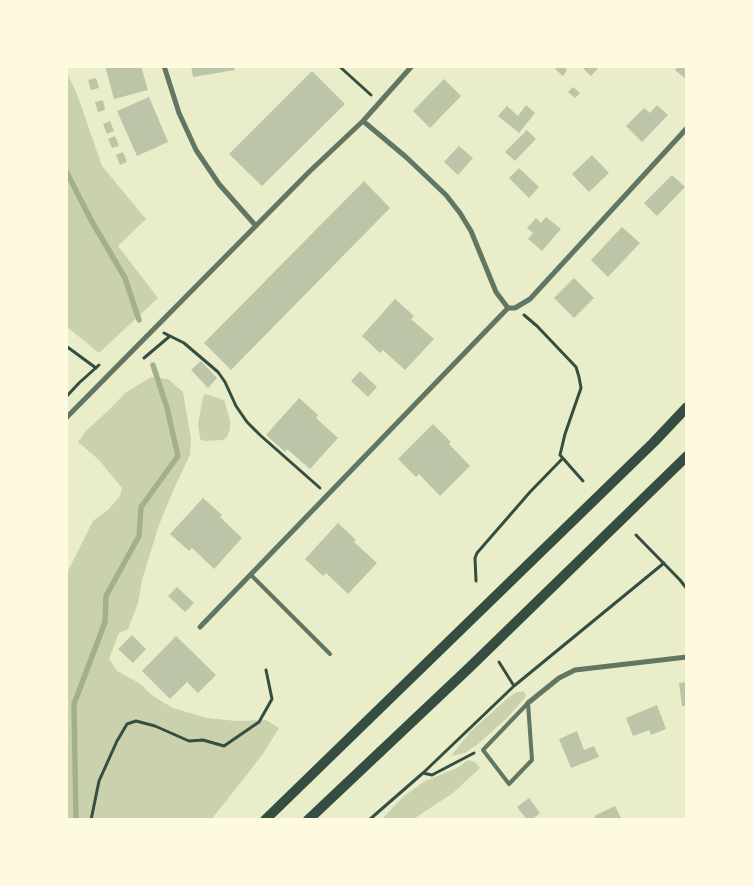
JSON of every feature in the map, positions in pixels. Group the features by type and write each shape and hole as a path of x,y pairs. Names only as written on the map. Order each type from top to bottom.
{"main road":[{"path":"265,820 654,442 687,407"},
{"path":"308,820 470,667 687,456"}],"street":[{"path":"164,66 179,113 196,150 220,184 256,226"},
{"path":"66,418 363,121 412,66"},
{"path":"363,121 406,157 451,201 471,231 496,292 511,308"},
{"path":"200,627 511,308 530,298 687,128"},
{"path":"528,703 559,678 575,670 687,657"}],"lane":[{"path":"251,575 330,654"},
{"path":"528,703 532,760 509,784 483,750 528,703"}],"path":[{"path":"339,66 371,95"},
{"path":"511,308 537,326 576,367 581,388 565,434 560,455 583,481"},
{"path":"154,328 184,342 218,372 247,422 327,495"},
{"path":"139,363 170,336"},
{"path":"66,346 96,368"},
{"path":"476,581 475,558 477,553 530,492 563,458"},
{"path":"636,535 687,589"},
{"path":"370,820 423,773 514,686 664,563"},
{"path":"499,662 514,686"},
{"path":"91,820 99,781 127,724 136,721 155,726 188,741 203,740 224,746 259,722 272,699 266,670"},
{"path":"423,773 432,775 466,756 483,750"}],"green space":[{"path":"66,71 77,94 102,166 146,219 118,246 158,298 99,353 66,326"},
{"path":"151,377 168,379 183,392 191,439 190,455 159,525 142,580 138,603 128,629 119,633 109,659 117,671 139,683 153,696 173,708 207,718 236,721 266,720 279,728 263,754 211,820 66,820 66,575 93,521 109,509 120,496 122,488 99,460 78,442 86,431 125,393"},
{"path":"205,394 224,400 230,420 230,429 227,437 223,440 204,441 200,439 198,424"},
{"path":"524,691 526,696 508,717 478,744 465,753 451,756 471,731 509,697"},
{"path":"468,760 475,762 480,768 453,793 412,820 381,820 403,797 425,781 457,768"}],"building":[{"path":"105,66 141,66 148,90 114,99"},
{"path":"191,66 234,66 235,70 193,77"},
{"path":"558,66 563,66 567,70 563,76 555,69"},
{"path":"581,66 600,66 591,76"},
{"path":"678,66 687,66 687,80 675,70"},
{"path":"312,71 345,104 262,186 229,154"},
{"path":"96,78 99,88 91,90 88,80"},
{"path":"444,79 461,96 430,128 413,111"},
{"path":"573,87 580,93 575,98 568,92"},
{"path":"149,97 168,142 137,156 117,111"},
{"path":"103,100 105,110 98,112 95,102"},
{"path":"526,105 535,113 519,133 498,116 507,106 518,116"},
{"path":"657,105 668,115 642,142 626,126 644,108 650,113"},
{"path":"110,121 114,131 107,134 103,124"},
{"path":"527,130 536,139 515,161 505,152"},
{"path":"115,136 119,146 112,148 108,139"},
{"path":"459,146 473,158 458,175 444,162"},
{"path":"123,152 127,162 120,165 116,155"},
{"path":"592,155 609,173 589,192 572,174"},
{"path":"519,168 539,187 529,198 509,178"},
{"path":"672,175 685,187 657,216 644,203"},
{"path":"364,181 390,208 231,370 204,343"},
{"path":"546,217 561,229 542,251 528,239 533,233 527,228 536,218 541,223"},
{"path":"622,227 640,243 608,277 591,260"},
{"path":"574,278 594,298 574,318 554,298"},
{"path":"395,299 414,316 411,319 434,339 405,370 383,350 380,353 362,336"},
{"path":"201,361 217,378 208,388 191,370"},
{"path":"360,371 377,387 368,397 351,381"},
{"path":"299,398 318,415 316,418 338,438 310,469 287,449 285,452 266,435"},
{"path":"433,424 451,442 449,444 470,466 440,496 419,474 416,477 398,459"},
{"path":"203,498 222,515 220,517 242,538 214,569 192,548 189,551 170,534"},
{"path":"338,523 356,540 354,542 377,563 348,594 326,573 323,576 305,559"},
{"path":"177,587 194,603 185,612 168,596"},
{"path":"132,635 146,649 133,663 118,649"},
{"path":"176,636 216,675 198,693 187,682 170,699 142,671"},
{"path":"687,682 687,706 682,706 679,683"},
{"path":"657,705 666,729 651,735 649,730 633,736 626,718"},
{"path":"577,731 584,750 594,746 599,757 571,768 559,739"},
{"path":"529,798 540,813 531,820 527,820 517,807"},
{"path":"615,806 622,820 596,820 594,816"}],"waterway":[{"path":"66,171 91,220 125,278 139,320"},
{"path":"76,820 74,704 105,622 106,596 139,536 141,507 178,456 167,408 153,365"}]}
